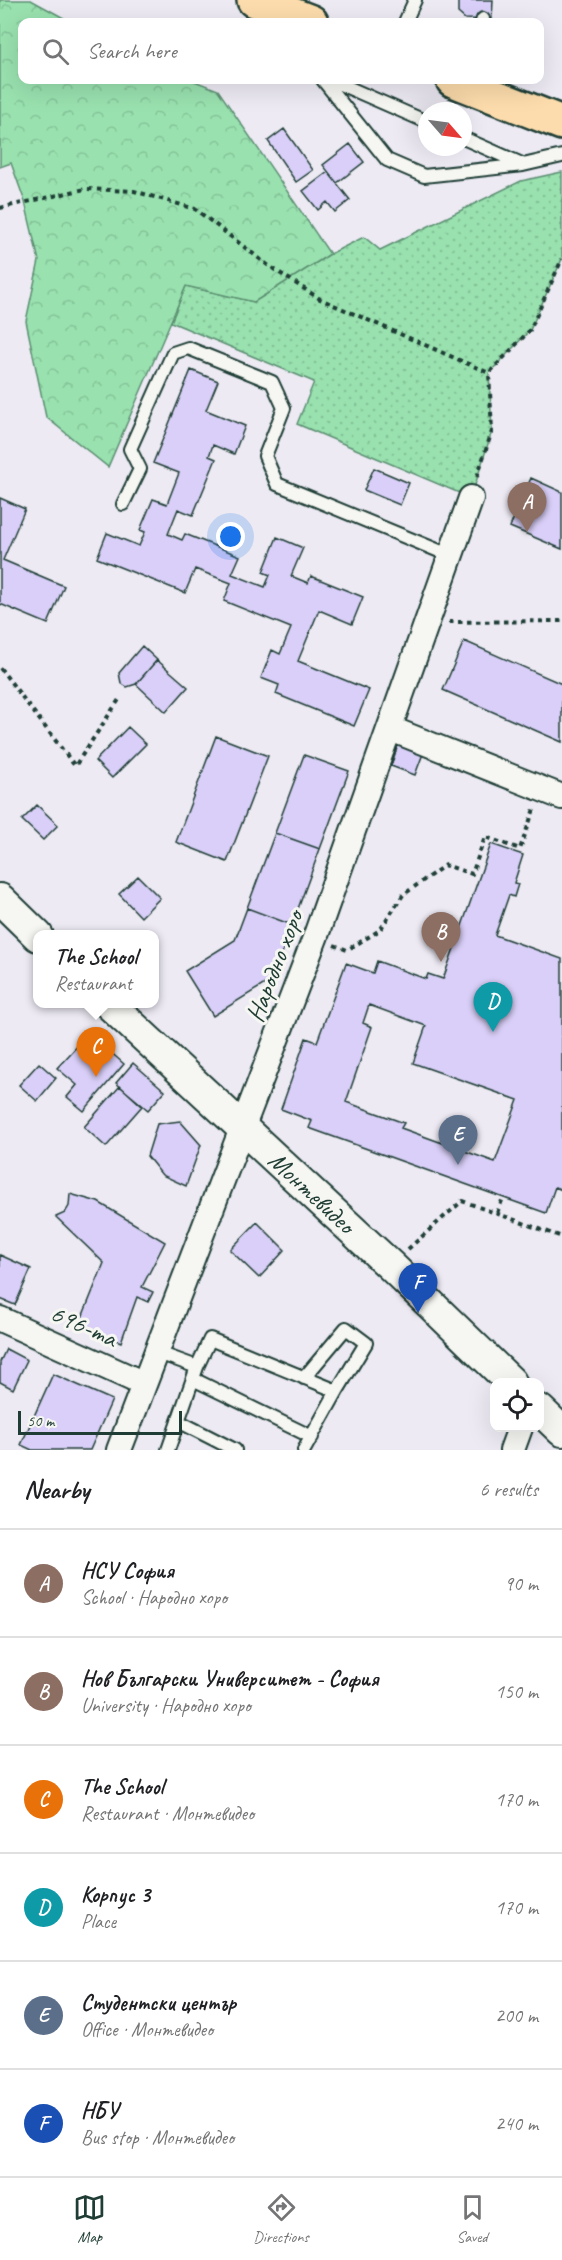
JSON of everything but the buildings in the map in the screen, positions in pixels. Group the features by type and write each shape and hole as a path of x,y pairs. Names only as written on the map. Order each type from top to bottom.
{"highway":[{"path":"254,0 294,18"},
{"path":"463,84 562,123"}],"street":[{"name":"Народно хоро","path":"119,1450 315,938 471,498"},
{"path":"390,729 552,793"},
{"path":"0,900 33,931"},
{"name":"Монтевидео","path":"113,1008 391,1266 507,1378"},
{"name":"696-та","path":"0,1319 144,1384"},
{"path":"544,1414 562,1431"},
{"path":"512,1450 519,1432"}],"lane":[{"path":"407,18 415,0"},
{"path":"326,84 387,160 424,176 523,165 562,156"},
{"path":"340,84 418,118"},
{"path":"472,142 523,165"},
{"path":"123,504 140,469 130,449 173,353 188,348 272,382 284,408 265,456 277,484 449,555"},
{"path":"304,1378 346,1328 366,1343 304,1450"},
{"path":"168,1450 195,1373 210,1339 337,1391"},
{"path":"156,1352 312,1437"},
{"path":"178,1421 235,1450"}],"path":[{"path":"0,208 86,189 134,191 195,209 269,266 320,299 489,373"},
{"path":"471,498 492,431 489,373 530,330 562,259"},
{"path":"427,622 562,621"},
{"path":"0,668 75,766 120,698"},
{"path":"315,938 347,950 364,940 380,930 403,895 445,865 472,874 485,837 520,849 552,793"},
{"path":"497,1213 503,1198"},
{"path":"405,1252 462,1201 562,1237"}],"green space":[{"path":"0,0 31,0 64,18 18,18 18,84 202,84 218,90 330,254 254,302 186,286 108,467 46,417 26,321 39,261 25,202 11,163 0,167"},
{"path":"562,172 562,259 530,330 489,373 492,431 471,498 297,424 314,382 171,322 186,286 254,302 330,254 364,237 380,250 521,181"}],"place":[{"name":"НСУ София","path":"527,532"},
{"name":"Нов Български Университет - София","path":"441,962"},
{"name":"Корпус 3","path":"493,1032"},
{"name":"The School","path":"96,1077"},
{"name":"Студентски център","path":"458,1165"},
{"name":"НБУ","path":"418,1313"}]}
